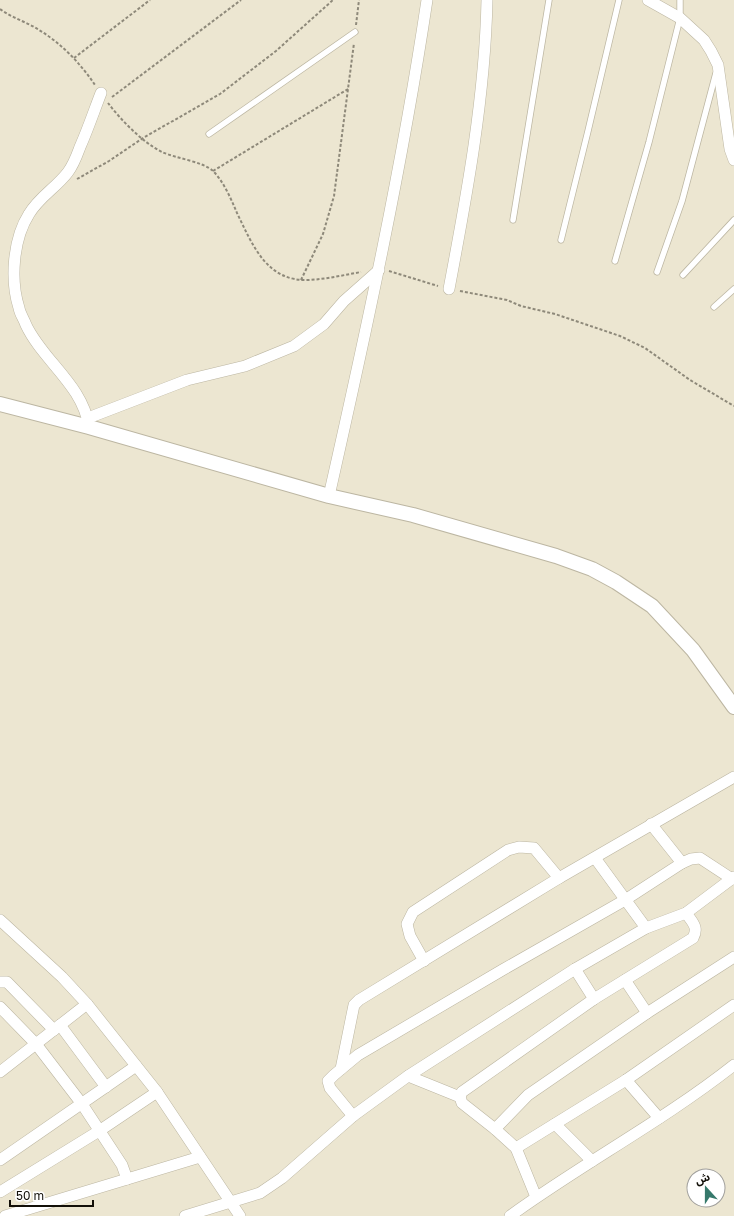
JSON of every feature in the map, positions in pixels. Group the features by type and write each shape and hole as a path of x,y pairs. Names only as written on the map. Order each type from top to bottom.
{"street":[{"path":"329,496 379,270 415,77 426,0"},
{"path":"449,289 476,128 486,35 488,0"},
{"path":"648,0 680,18 704,40 711,51 718,65 730,149 734,160"},
{"path":"88,422 78,394 44,353 27,327 19,309 15,291 14,269 17,244 24,223 36,204 61,181 69,171 86,133 101,93"},
{"path":"88,422 187,380 245,366 294,346 324,324 344,301 379,270"},
{"path":"0,404 88,422 329,496 413,515 556,556 592,569 616,582 652,606 693,650 734,707"},
{"path":"341,1069 353,1016 354,1005 359,1000 559,878 734,777"},
{"path":"651,824 682,863"},
{"path":"424,961 410,936 407,924 413,912 508,850 519,847 534,848 559,878"},
{"path":"595,858 646,928"},
{"path":"185,1216 260,1194 272,1186 353,1116 408,1076 575,969 646,928 686,913 733,878 700,858 691,859 682,863 625,900 358,1054 328,1081 330,1088 353,1116"},
{"path":"536,1197 516,1148 462,1103 460,1097 462,1092 594,999 693,938 696,928 686,913"},
{"path":"0,920 62,977 87,1004 157,1092 240,1216"},
{"path":"495,1129 528,1095 647,1013 734,957"},
{"path":"575,969 594,999"},
{"path":"625,980 647,1013"},
{"path":"0,982 7,982 57,1028 106,1087"},
{"path":"0,1072 87,1004"},
{"path":"516,1148 626,1080 734,1005"},
{"path":"0,1007 36,1044 82,1104 122,1166 127,1179"},
{"path":"510,1216 536,1197 659,1118 734,1064"},
{"path":"0,1160 136,1066"},
{"path":"408,1076 460,1097"},
{"path":"626,1080 659,1118"},
{"path":"0,1192 99,1131 157,1092"},
{"path":"555,1124 592,1161"},
{"path":"5,1216 200,1157"}],"lane":[{"path":"513,220 549,0"},
{"path":"561,240 619,0"},
{"path":"615,261 649,142 680,18 680,0"},
{"path":"209,134 355,32"},
{"path":"657,272 682,201 718,65"},
{"path":"683,275 734,220"},
{"path":"714,307 734,289"}],"path":[{"path":"74,58 150,0"},
{"path":"241,0 106,101 124,121 143,138 161,151 200,164 213,171 226,189 246,233 263,260 279,274 288,279 311,280 379,270 396,272 449,289 507,300 521,306 555,314 620,336 645,348 690,380 734,406"},
{"path":"70,182 109,161 143,138 200,107 230,87 276,51 333,0"},
{"path":"301,280 323,234 334,196 358,0"},
{"path":"0,9 40,30 54,40 74,58 101,93"},
{"path":"213,171 348,89"}]}
